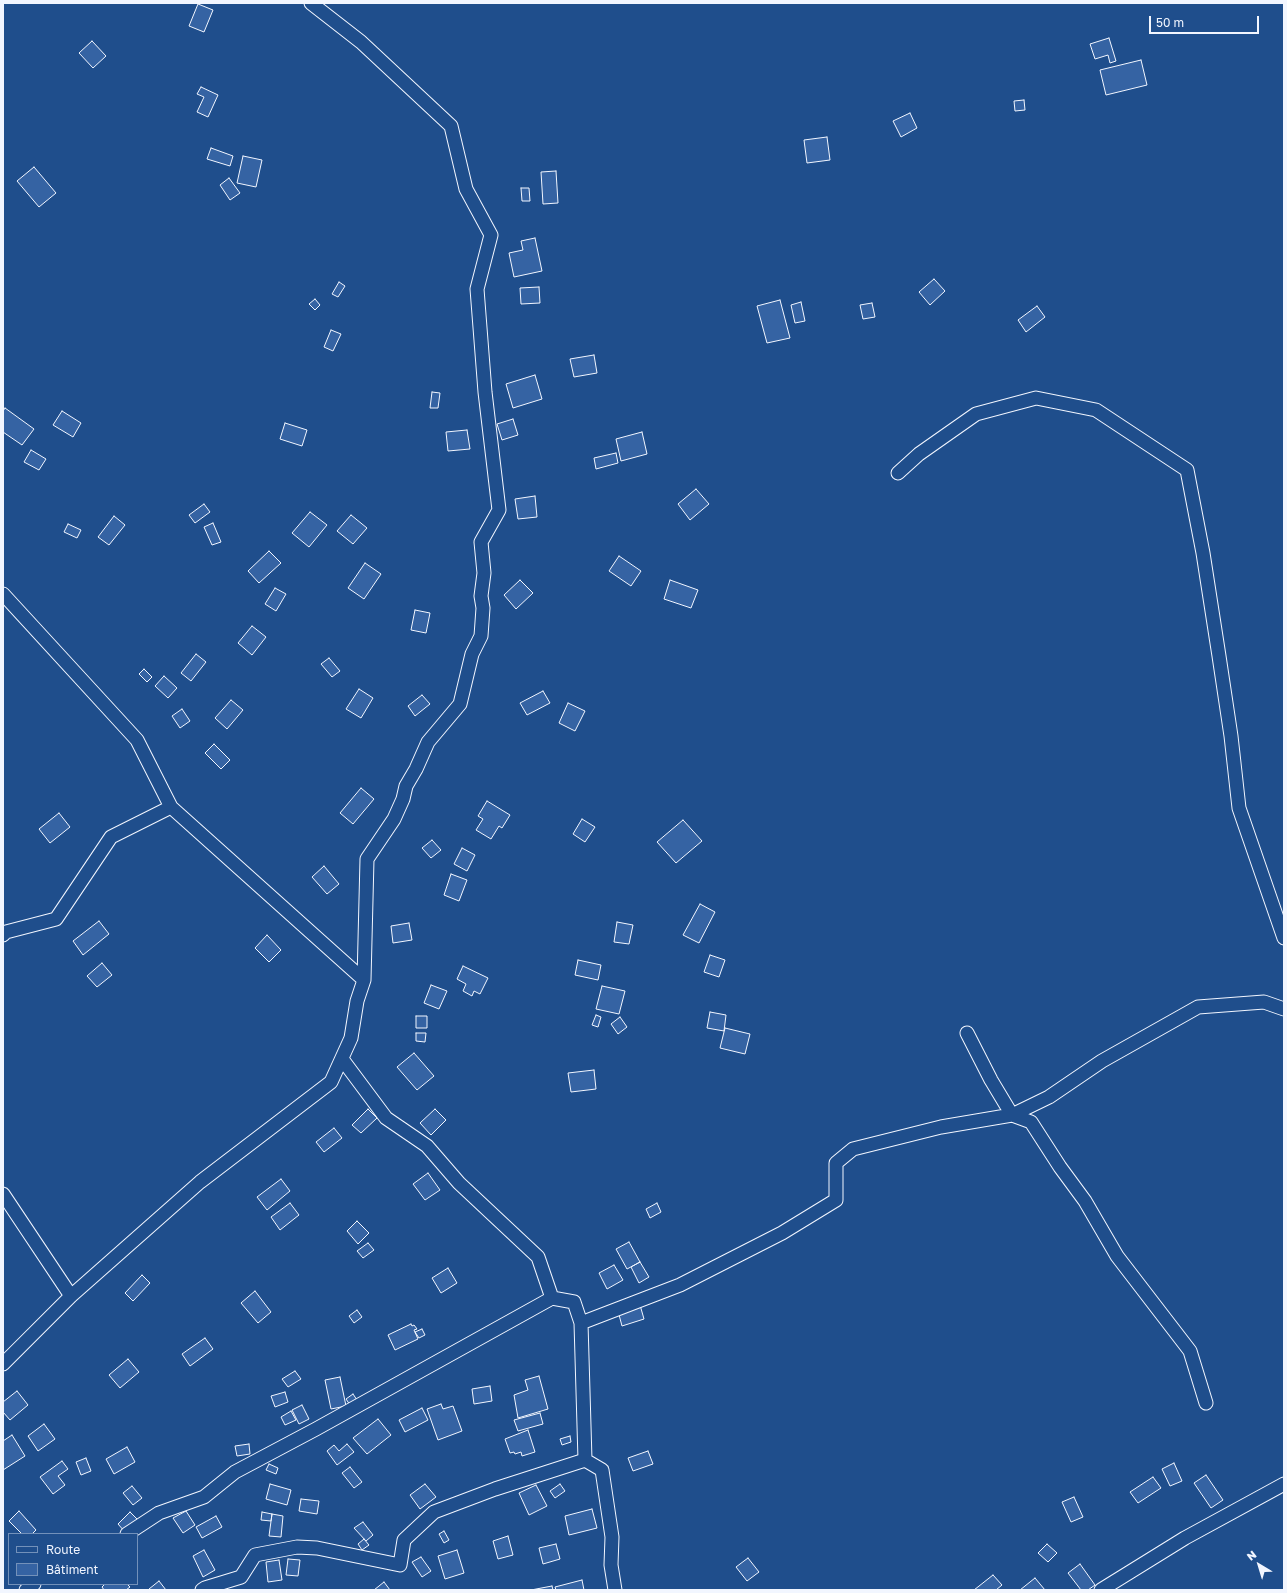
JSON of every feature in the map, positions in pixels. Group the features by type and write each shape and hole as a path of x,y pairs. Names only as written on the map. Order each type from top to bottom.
{"street":[{"path":"3,1364 71,1296 200,1182 331,1082 351,1038 357,1001 364,980 365,890 367,859 394,819 403,799 406,786 416,769 428,742 460,704 472,654 480,636 483,608 480,596 484,573 481,542 499,510 485,392 476,289 491,235 466,189 451,126 362,42 311,3"},
{"path":"898,473 919,454 976,414 1036,398 1096,410 1186,470 1203,553 1231,736 1239,808 1278,925 1284,938"},
{"path":"3,594 137,740 171,807 364,980"},
{"path":"3,935 6,932 56,920 111,837 171,807"},
{"path":"581,1324 680,1285 782,1233 818,1212 836,1200 836,1163 853,1149 941,1128 1012,1115 1049,1097 1102,1061 1198,1007 1264,1002 1284,1009"},
{"path":"967,1032 991,1080 1012,1115 1031,1122 1060,1167 1085,1201 1117,1256 1190,1351 1206,1403"},
{"path":"342,1059 386,1118 427,1146 459,1183 538,1257 552,1298"},
{"path":"3,1194 71,1296"},
{"path":"129,1533 160,1513 204,1497 235,1472 316,1429 552,1298 574,1302 581,1324 585,1460"},
{"path":"202,1590 204,1588 241,1576 255,1555 297,1547 317,1548 400,1565 404,1540 434,1512 494,1489 585,1460 602,1470 612,1537 611,1565 615,1590"},
{"path":"1102,1590 1185,1538 1284,1484"}],"building":[{"path":"198,4 213,10 204,32 189,26"},
{"path":"1109,38 1116,61 1110,63 1108,55 1095,59 1090,44"},
{"path":"92,41 106,56 93,68 79,53"},
{"path":"1141,60 1147,85 1106,95 1100,70"},
{"path":"201,87 218,95 208,117 197,112 204,97 197,94"},
{"path":"1024,100 1025,110 1015,111 1014,101"},
{"path":"910,113 917,128 901,137 893,121"},
{"path":"827,137 830,160 807,163 804,140"},
{"path":"211,148 233,156 230,166 207,159"},
{"path":"243,156 262,160 256,187 237,183"},
{"path":"34,167 56,193 39,207 17,181"},
{"path":"556,171 558,203 543,204 541,172"},
{"path":"229,178 240,193 230,200 220,185"},
{"path":"521,188 529,188 530,201 522,201"},
{"path":"535,238 542,271 514,277 509,253 523,250 521,241"},
{"path":"934,279 945,291 930,305 919,292"},
{"path":"339,282 345,286 338,297 332,294"},
{"path":"539,287 540,303 521,304 520,288"},
{"path":"315,299 320,305 315,310 309,304"},
{"path":"780,300 790,338 767,343 757,306"},
{"path":"801,302 805,321 795,323 791,305"},
{"path":"872,303 875,317 863,319 860,305"},
{"path":"1037,306 1045,317 1026,332 1018,320"},
{"path":"331,330 341,334 333,351 324,347"},
{"path":"594,355 597,373 574,377 570,359"},
{"path":"535,375 542,399 513,408 506,384"},
{"path":"432,392 440,393 438,408 430,408"},
{"path":"5,408 34,429 22,445 3,432 3,411"},
{"path":"62,411 81,423 73,437 53,425"},
{"path":"513,419 518,435 502,440 497,424"},
{"path":"285,423 307,430 302,446 280,439"},
{"path":"467,430 470,449 448,451 446,432"},
{"path":"642,432 647,454 621,461 616,439"},
{"path":"31,450 46,459 39,470 24,462"},
{"path":"616,453 618,463 596,469 594,458"},
{"path":"696,489 709,504 690,520 678,504"},
{"path":"535,496 537,517 518,519 515,499"},
{"path":"204,504 210,512 195,523 189,515"},
{"path":"310,512 327,525 309,547 292,533"},
{"path":"351,515 367,528 353,544 337,531"},
{"path":"114,516 125,525 109,545 98,537"},
{"path":"213,523 221,542 212,545 204,527"},
{"path":"68,524 81,530 77,538 64,532"},
{"path":"269,551 281,563 259,583 248,571"},
{"path":"619,556 641,571 631,586 609,571"},
{"path":"365,563 381,574 364,599 348,588"},
{"path":"520,580 533,593 516,609 504,595"},
{"path":"670,580 698,590 691,608 664,599"},
{"path":"275,588 286,594 276,611 265,604"},
{"path":"415,610 430,613 426,633 411,630"},
{"path":"252,626 266,637 252,655 238,643"},
{"path":"196,654 206,662 191,681 181,673"},
{"path":"329,658 340,671 332,677 321,664"},
{"path":"144,669 152,677 147,682 139,674"},
{"path":"164,676 177,688 168,698 155,686"},
{"path":"359,689 373,698 361,718 346,709"},
{"path":"543,691 550,703 527,715 520,703"},
{"path":"422,695 430,704 415,716 408,706"},
{"path":"231,700 243,710 227,729 215,718"},
{"path":"568,703 585,711 575,731 559,723"},
{"path":"182,709 190,721 180,728 172,716"},
{"path":"214,744 230,760 221,769 205,753"},
{"path":"361,788 374,799 353,824 340,813"},
{"path":"487,801 510,815 502,828 499,826 491,839 476,830 483,819 478,816"},
{"path":"59,813 70,827 50,843 39,829"},
{"path":"582,819 595,827 585,842 573,834"},
{"path":"683,820 702,841 676,863 657,842"},
{"path":"432,840 441,850 431,858 422,848"},
{"path":"462,848 475,855 467,871 454,864"},
{"path":"324,866 339,884 327,894 312,877"},
{"path":"451,874 467,880 459,901 444,895"},
{"path":"700,904 715,912 699,943 683,935"},
{"path":"99,921 109,934 83,955 73,941"},
{"path":"617,922 633,925 629,944 614,942"},
{"path":"409,923 412,940 393,943 391,926"},
{"path":"267,935 281,950 269,962 255,948"},
{"path":"710,955 725,960 719,977 704,972"},
{"path":"578,960 601,965 598,980 575,975"},
{"path":"102,963 112,975 97,987 87,976"},
{"path":"463,966 488,978 480,994 474,991 472,996 463,991 466,984 457,979"},
{"path":"431,985 447,991 439,1009 424,1003"},
{"path":"602,986 625,991 619,1014 596,1009"},
{"path":"710,1012 726,1015 724,1031 707,1028"},
{"path":"596,1015 601,1017 598,1027 592,1025"},
{"path":"416,1016 427,1016 427,1028 416,1028"},
{"path":"620,1017 627,1027 618,1034 611,1024"},
{"path":"725,1028 750,1034 745,1054 720,1048"},
{"path":"416,1033 426,1033 425,1042 416,1041"},
{"path":"414,1053 434,1076 417,1090 397,1067"},
{"path":"594,1070 596,1089 571,1092 568,1073"},
{"path":"368,1109 377,1118 361,1133 352,1125"},
{"path":"435,1109 446,1120 431,1135 420,1123"},
{"path":"334,1128 342,1138 324,1152 316,1142"},
{"path":"428,1173 440,1190 425,1200 413,1184"},
{"path":"281,1179 290,1191 267,1210 257,1197"},
{"path":"290,1203 299,1215 280,1230 271,1217"},
{"path":"657,1203 661,1212 650,1218 646,1209"},
{"path":"357,1221 369,1233 358,1244 347,1231"},
{"path":"629,1242 640,1262 627,1269 616,1249"},
{"path":"368,1243 374,1250 363,1258 357,1251"},
{"path":"640,1262 649,1277 639,1283 631,1267"},
{"path":"614,1265 623,1280 607,1289 599,1273"},
{"path":"448,1268 457,1283 441,1293 432,1278"},
{"path":"142,1275 150,1283 133,1301 125,1293"},
{"path":"255,1291 271,1312 258,1323 241,1303"},
{"path":"640,1305 644,1319 622,1326 618,1311"},
{"path":"357,1310 362,1317 354,1323 349,1316"},
{"path":"411,1324 417,1329 414,1330 418,1339 395,1350 388,1335"},
{"path":"422,1329 425,1335 419,1338 415,1332"},
{"path":"205,1338 213,1349 190,1366 182,1354"},
{"path":"128,1359 139,1372 120,1388 109,1375"},
{"path":"295,1371 301,1379 288,1387 282,1379"},
{"path":"539,1376 548,1409 518,1418 514,1395 528,1390 525,1380"},
{"path":"340,1377 346,1406 331,1409 325,1380"},
{"path":"490,1386 492,1401 474,1404 472,1389"},
{"path":"17,1391 28,1405 10,1420 3,1412 3,1402"},
{"path":"285,1392 288,1402 275,1407 271,1396"},
{"path":"353,1394 357,1400 350,1405 346,1399"},
{"path":"441,1404 443,1409 453,1406 462,1431 438,1440 427,1409"},
{"path":"302,1405 309,1419 299,1424 292,1410"},
{"path":"422,1408 428,1420 405,1432 399,1420"},
{"path":"291,1411 296,1420 285,1425 281,1417"},
{"path":"540,1413 543,1424 518,1431 514,1420"},
{"path":"378,1419 391,1435 367,1454 353,1438"},
{"path":"44,1424 55,1439 38,1451 28,1436"},
{"path":"528,1430 535,1452 522,1456 521,1452 515,1454 514,1452 510,1453 505,1439"},
{"path":"12,1435 25,1456 3,1470 3,1441"},
{"path":"570,1436 571,1442 562,1445 560,1439"},
{"path":"249,1444 250,1454 237,1456 235,1446"},
{"path":"347,1444 354,1452 337,1465 327,1451 334,1445 339,1451"},
{"path":"127,1447 135,1462 114,1474 106,1459"},
{"path":"648,1451 653,1464 633,1471 628,1458"},
{"path":"86,1458 91,1471 81,1475 76,1462"},
{"path":"62,1461 68,1469 58,1476 65,1485 53,1494 40,1477"},
{"path":"1174,1463 1182,1481 1170,1486 1162,1469"},
{"path":"269,1464 278,1468 276,1474 266,1470"},
{"path":"350,1467 362,1482 354,1488 342,1473"},
{"path":"1206,1475 1223,1500 1211,1508 1194,1483"},
{"path":"1153,1477 1161,1488 1138,1503 1130,1492"},
{"path":"270,1484 291,1490 287,1505 266,1499"},
{"path":"425,1484 436,1497 420,1509 410,1495"},
{"path":"560,1484 565,1491 555,1498 550,1491"},
{"path":"536,1485 547,1506 529,1515 519,1493"},
{"path":"132,1486 142,1498 133,1505 123,1493"},
{"path":"1074,1497 1083,1517 1071,1522 1062,1502"},
{"path":"301,1499 319,1501 317,1514 299,1511"},
{"path":"592,1509 597,1528 569,1535 565,1516"},
{"path":"19,1511 36,1530 33,1533 21,1533 9,1521"},
{"path":"186,1511 195,1525 183,1533 173,1518"},
{"path":"130,1512 138,1520 125,1532 118,1524"},
{"path":"262,1512 272,1514 271,1521 261,1520"},
{"path":"272,1514 283,1516 281,1537 269,1536"},
{"path":"216,1516 222,1527 202,1538 196,1527"},
{"path":"363,1522 373,1535 366,1541 354,1528"},
{"path":"444,1531 449,1540 444,1543 439,1534"},
{"path":"508,1536 513,1555 498,1559 493,1541"},
{"path":"364,1539 369,1545 362,1550 358,1544"},
{"path":"556,1544 560,1559 543,1564 539,1548"},
{"path":"1047,1544 1057,1553 1048,1562 1038,1553"},
{"path":"204,1550 215,1570 203,1577 193,1556"},
{"path":"457,1550 464,1573 445,1579 438,1556"},
{"path":"421,1557 431,1571 422,1577 412,1562"},
{"path":"748,1558 759,1572 747,1581 736,1567"},
{"path":"288,1559 300,1560 298,1576 286,1575"},
{"path":"279,1560 282,1580 268,1582 266,1562"},
{"path":"1080,1564 1095,1585 1088,1590 1081,1590 1068,1573"},
{"path":"993,1575 1002,1585 996,1590 974,1590"},
{"path":"1035,1578 1045,1590 1020,1590"},
{"path":"582,1580 584,1590 556,1590 555,1587"},
{"path":"159,1581 166,1590 149,1589"},
{"path":"384,1582 390,1590 374,1590"},
{"path":"104,1585 128,1585 130,1587 126,1590 104,1590 102,1587"},
{"path":"552,1586 553,1590 531,1590"}]}
